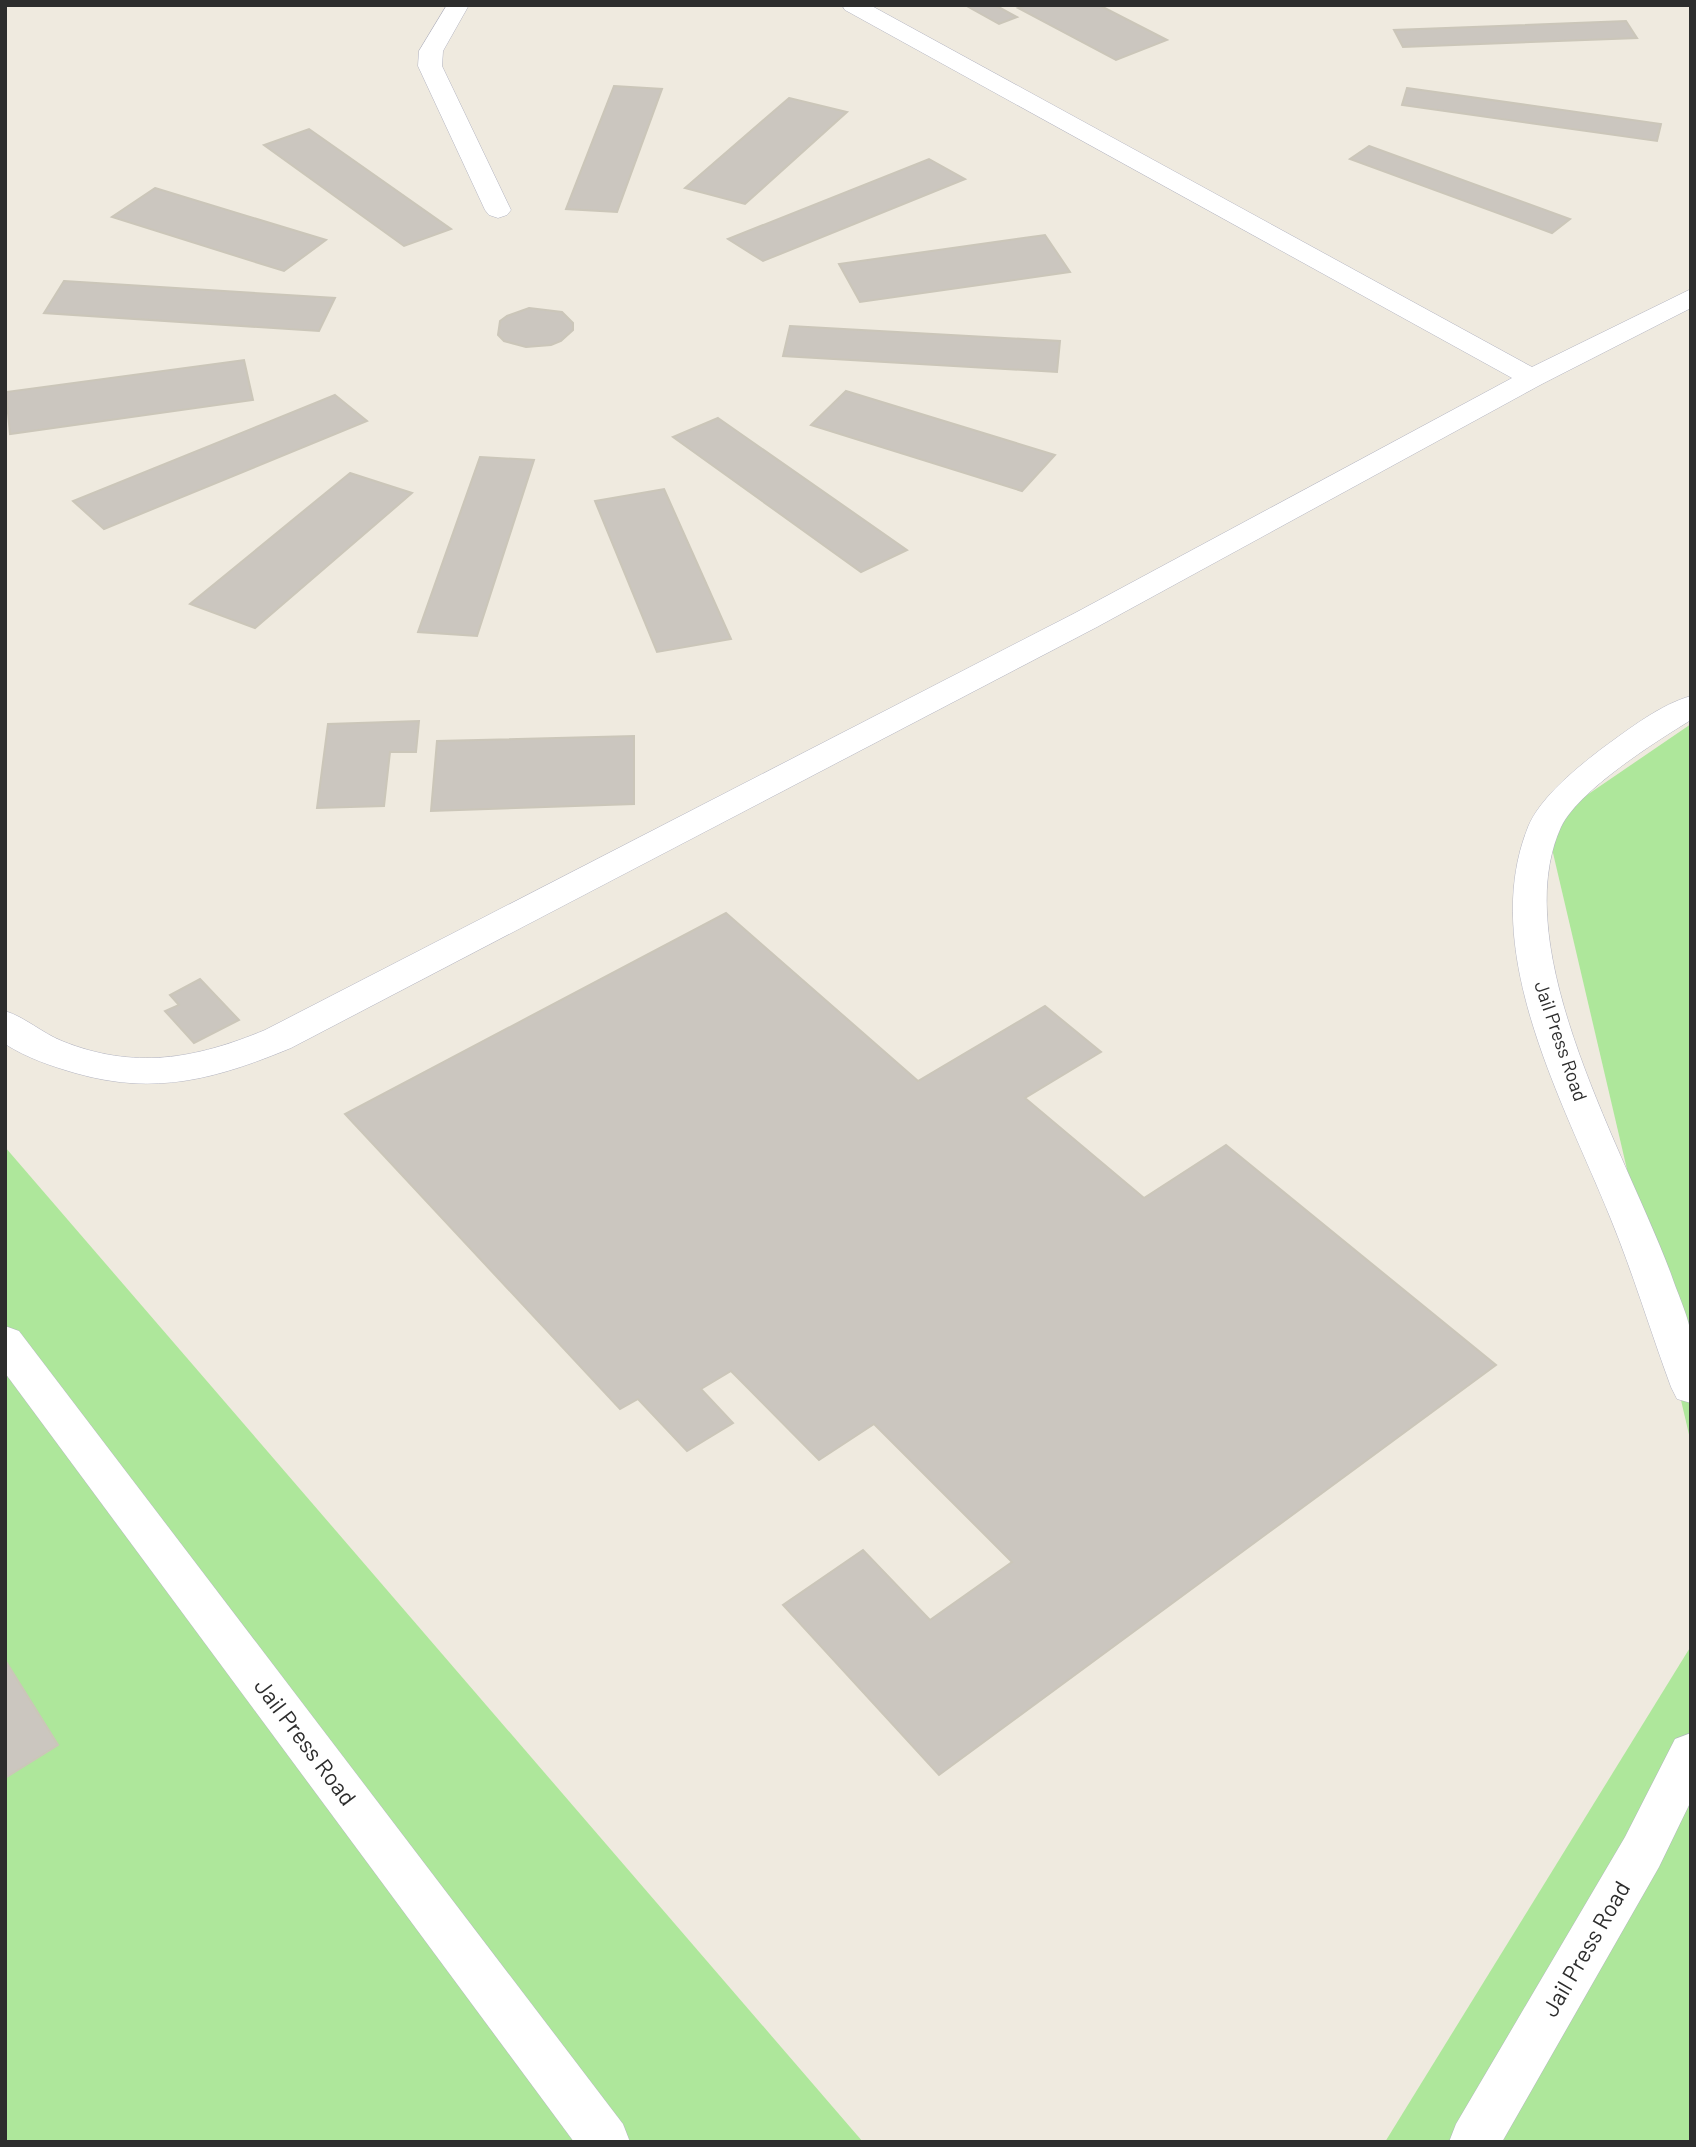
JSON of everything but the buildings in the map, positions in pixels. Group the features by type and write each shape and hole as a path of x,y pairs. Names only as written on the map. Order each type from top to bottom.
{"lane":[{"path":"458,5 431,51 430,66 498,210"},
{"path":"853,5 1532,378"},
{"path":"5,1024 11,1031 48,1051 89,1066 141,1073 187,1070 236,1058 346,1006 1049,639 1532,378 1691,297"},
{"name":"Jail Press Road","path":"1691,706 1622,749 1579,785 1546,823 1531,863 1530,917 1540,987 1572,1081 1631,1221 1691,1387"},
{"name":"Jail Press Road","path":"5,1342 605,2142"},
{"name":"Jail Press Road","path":"1474,2142 1642,1852 1691,1753"}],"green space":[{"path":"1691,724 1691,1443 1546,823"},
{"path":"5,1147 863,2142 5,2142"},
{"path":"1691,1646 1691,2142 1385,2142"}]}
